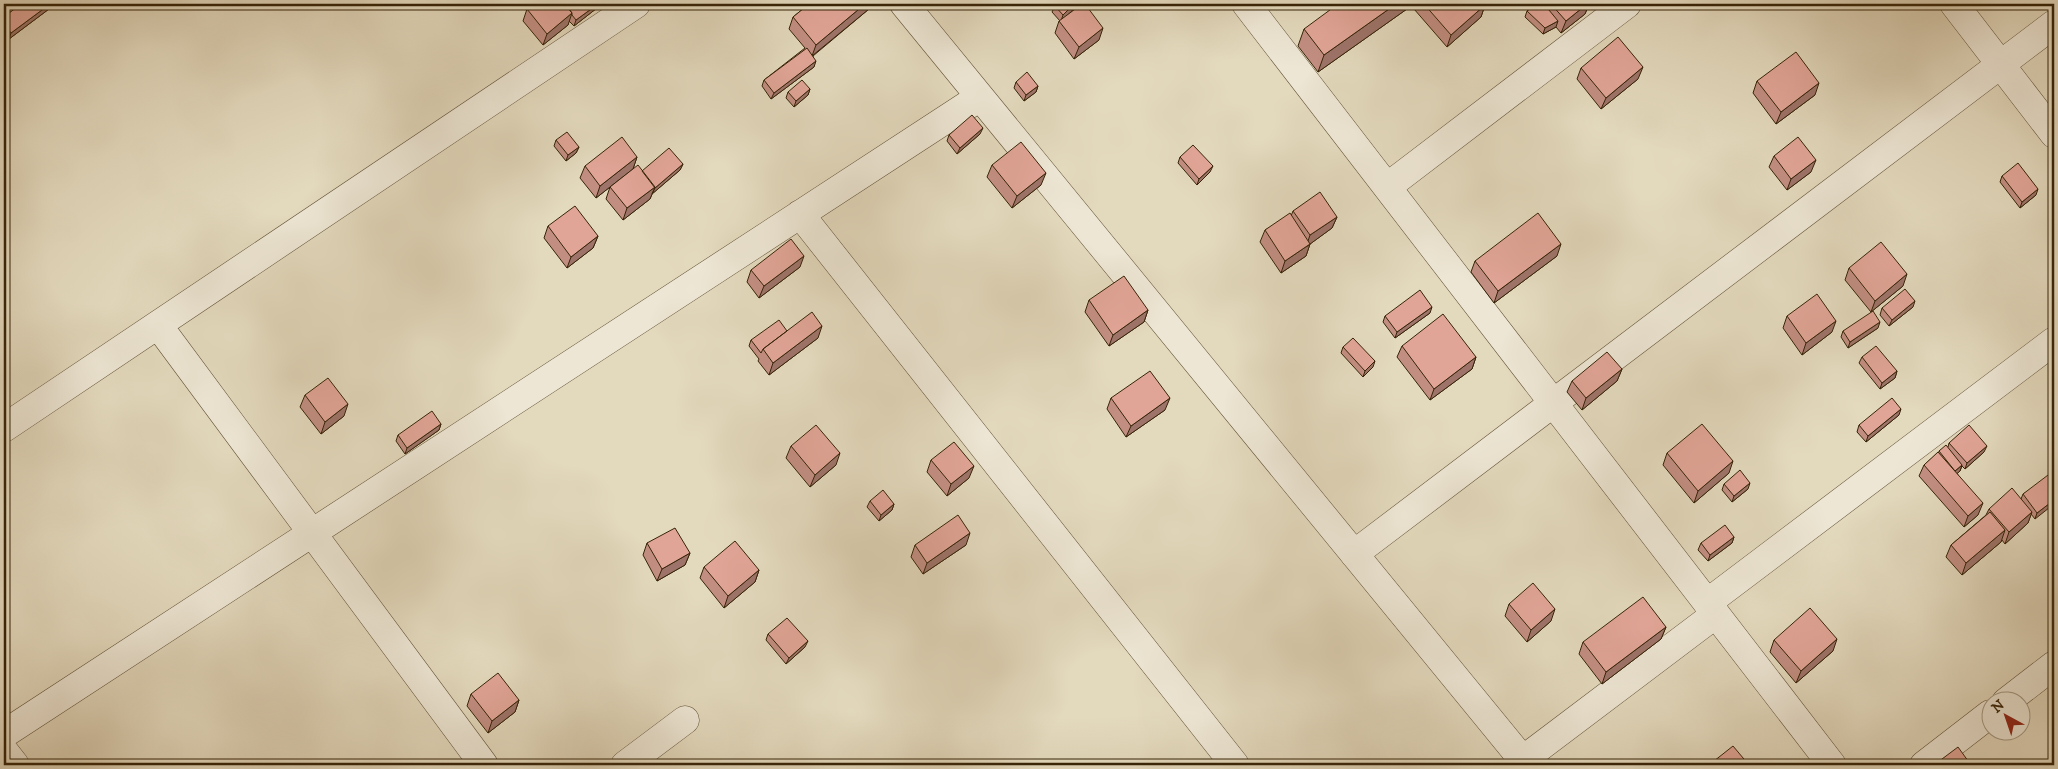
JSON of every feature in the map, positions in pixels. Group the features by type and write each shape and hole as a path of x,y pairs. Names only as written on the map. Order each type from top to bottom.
{"street":[{"path":"4,428 636,4"},
{"path":"904,4 1354,554 1522,764 1711,608 2054,341"},
{"path":"1246,4 1832,765"},
{"path":"1387,187 1627,4"},
{"path":"1954,4 2054,134"},
{"path":"1354,554 2054,24"},
{"path":"4,734 980,97"},
{"path":"800,214 1235,765"},
{"path":"158,325 484,765"},
{"path":"2019,692 2054,665"},
{"path":"624,765 685,720"},
{"path":"1924,765 1980,722"},
{"path":"4,751 15,765"}],"building":[{"path":"21,4 50,4 11,33 4,23 4,17"},
{"path":"534,4 565,4 572,13 547,34 527,9"},
{"path":"565,4 598,4 576,20"},
{"path":"809,4 865,4 816,45 793,17"},
{"path":"1057,4 1074,4 1063,15 1055,6"},
{"path":"1082,4 1085,4 1103,28 1079,47 1059,21"},
{"path":"1338,4 1396,4 1324,55 1304,29"},
{"path":"1424,4 1484,4 1485,5 1451,35"},
{"path":"1537,4 1544,4 1558,21 1545,28 1527,11"},
{"path":"1551,4 1587,4 1566,21"},
{"path":"1618,37 1643,67 1606,98 1581,68"},
{"path":"807,48 816,61 774,93 764,80"},
{"path":"1796,52 1819,83 1781,112 1757,81"},
{"path":"1027,72 1038,86 1026,95 1016,82"},
{"path":"802,80 810,89 796,101 788,92"},
{"path":"972,115 983,128 960,148 949,135"},
{"path":"567,132 579,147 568,155 556,140"},
{"path":"622,137 637,157 600,186 585,166"},
{"path":"1798,137 1816,160 1791,179 1774,156"},
{"path":"1021,142 1046,173 1017,196 992,165"},
{"path":"1193,145 1213,166 1199,179 1180,157"},
{"path":"669,148 683,164 655,188 642,171"},
{"path":"2018,163 2038,189 2022,202 2002,176"},
{"path":"638,165 655,187 627,208 610,187"},
{"path":"1320,192 1337,217 1310,235 1293,211"},
{"path":"575,206 598,236 571,257 548,226"},
{"path":"1290,213 1310,244 1285,261 1265,230"},
{"path":"1538,213 1561,244 1498,291 1475,261"},
{"path":"791,239 804,256 764,286 751,270"},
{"path":"1881,242 1907,274 1875,301 1849,268"},
{"path":"1124,276 1148,310 1113,335 1089,300"},
{"path":"1905,289 1915,301 1892,320 1882,308"},
{"path":"1420,290 1432,307 1397,332 1385,316"},
{"path":"1817,294 1836,321 1806,343 1787,316"},
{"path":"1873,311 1880,322 1850,342 1843,331"},
{"path":"812,312 822,326 773,363 763,349"},
{"path":"1443,314 1476,357 1434,389 1402,346"},
{"path":"779,320 787,331 763,349 761,353 751,340"},
{"path":"1353,338 1375,361 1365,371 1343,347"},
{"path":"1876,346 1897,371 1882,383 1862,357"},
{"path":"1607,352 1622,369 1586,398 1572,381"},
{"path":"1150,371 1170,398 1131,426 1111,398"},
{"path":"328,378 348,404 325,422 305,395"},
{"path":"1892,398 1901,409 1868,436 1859,425"},
{"path":"432,411 441,424 407,448 398,435"},
{"path":"1702,424 1733,461 1698,491 1667,453"},
{"path":"816,425 840,453 815,475 791,446"},
{"path":"1969,425 1987,446 1967,463 1949,443"},
{"path":"954,442 974,466 951,484 931,460"},
{"path":"1946,445 1962,465 1955,471 1939,451"},
{"path":"1938,452 1983,503 1968,516 1924,465"},
{"path":"1740,470 1750,483 1734,496 1724,484"},
{"path":"2052,472 2054,475 2054,500 2037,513 2023,494"},
{"path":"2012,488 2032,512 2009,532 1989,509"},
{"path":"883,490 894,504 881,515 870,501"},
{"path":"1990,512 2005,530 1966,563 1951,545"},
{"path":"958,515 970,533 927,563 915,545"},
{"path":"1725,525 1734,537 1710,555 1701,543"},
{"path":"675,528 690,553 662,569 647,543"},
{"path":"735,541 759,570 728,596 704,567"},
{"path":"4,580 9,587 4,591"},
{"path":"1533,583 1555,609 1531,630 1509,604"},
{"path":"1643,597 1666,627 1606,672 1583,642"},
{"path":"1810,608 1837,639 1801,671 1774,640"},
{"path":"787,618 808,641 789,658 768,634"},
{"path":"498,673 519,700 492,721 471,694"},
{"path":"1733,746 1749,765 1709,765"},
{"path":"1958,747 1971,765 1934,765"}]}
